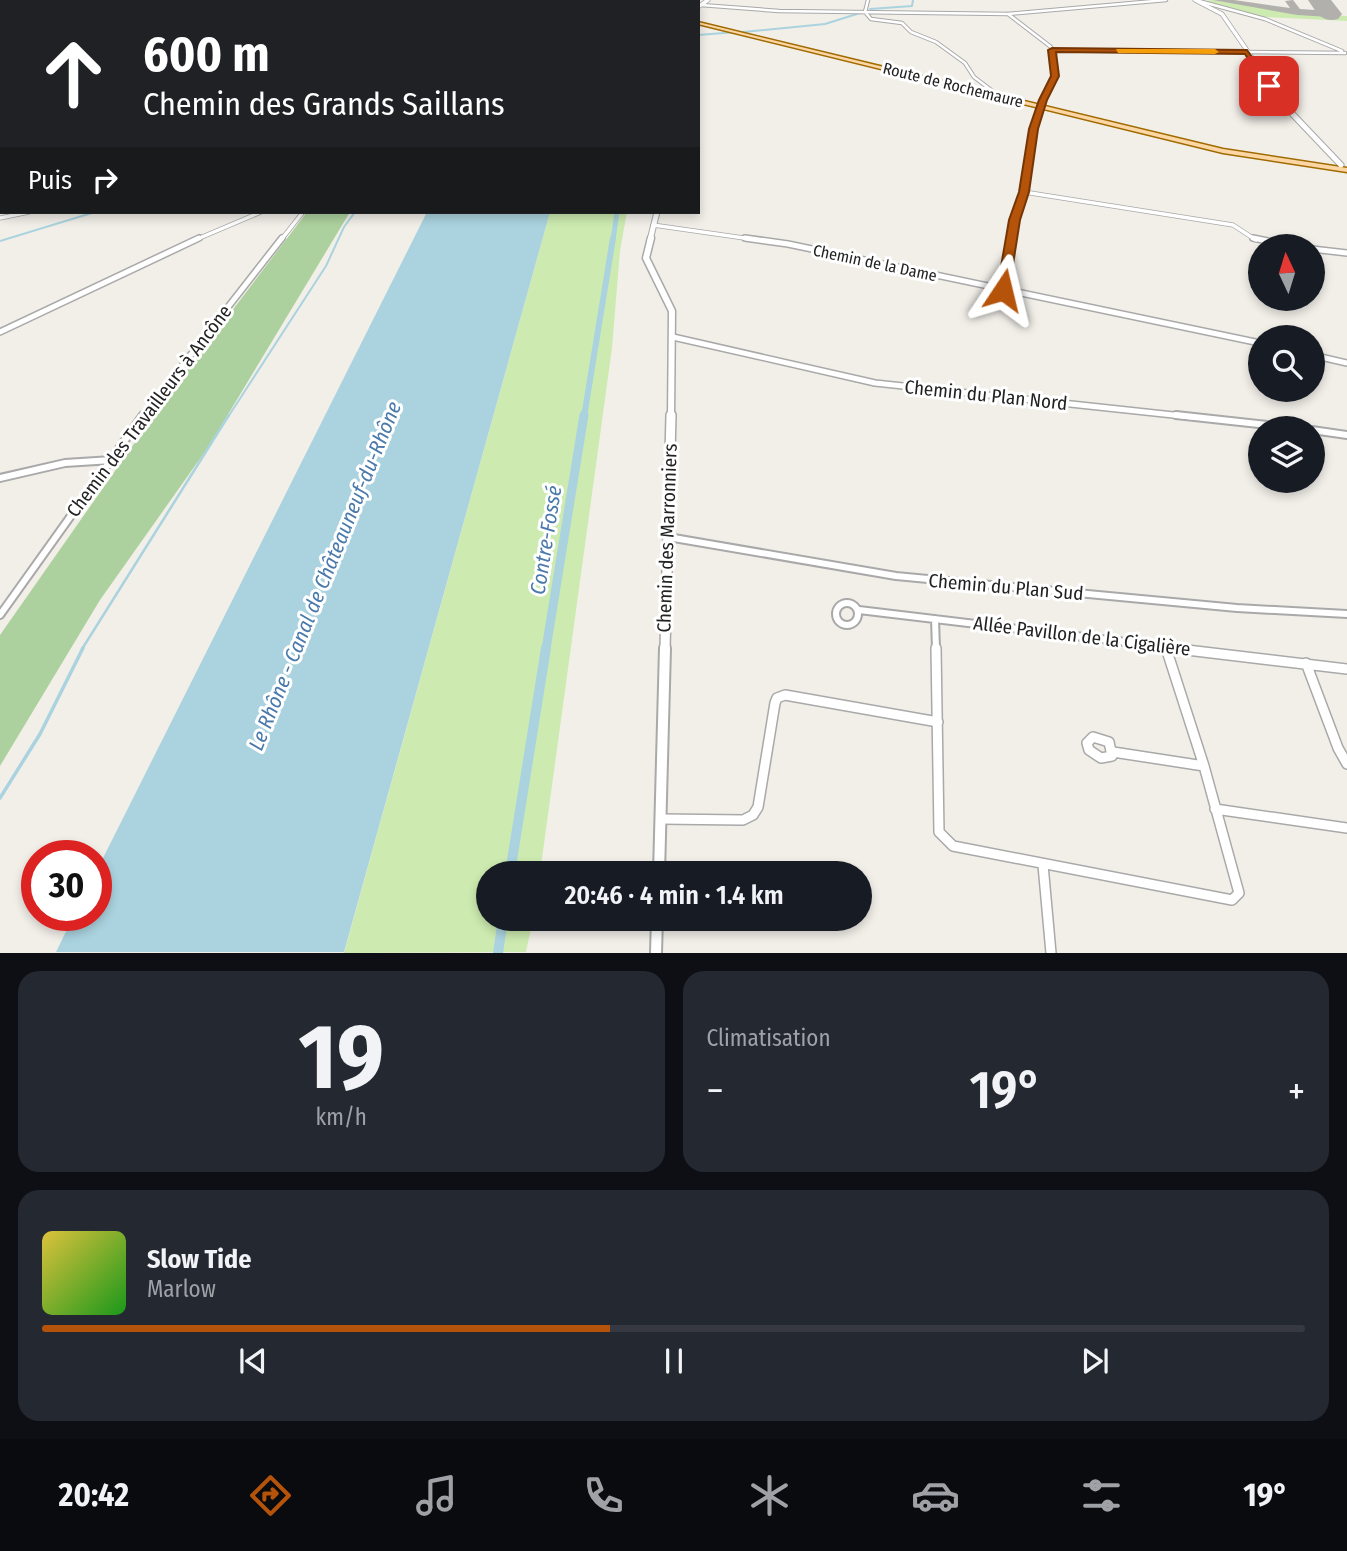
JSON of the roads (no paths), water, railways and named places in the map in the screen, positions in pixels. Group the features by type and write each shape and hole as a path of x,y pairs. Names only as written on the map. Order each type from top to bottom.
{"main road":[{"name":"Route de Rochemaure","path":"700,23 1210,149 1290,163 1331,164 1346,168"}],"street":[{"path":"700,6 708,0"},
{"path":"868,0 867,15 873,20 902,23 911,32 941,45 965,63 974,77 995,93 993,95"},
{"path":"700,6 779,11 866,10 1008,14 1166,0"},
{"path":"1197,1 1222,14 1282,103 1331,164 1346,168"},
{"path":"1197,1 1285,26 1346,53"},
{"path":"1008,14 1052,50 1346,53"},
{"path":"1003,290 1015,220 1024,192 1031,139 1055,76 1052,50"},
{"path":"1024,192 1233,225 1248,235"},
{"path":"0,218 19,214"},
{"path":"0,332 237,220 255,214"},
{"name":"Chemin des Travailleurs à Ancône","path":"0,615 170,378 301,214"},
{"name":"Chemin des Marronniers","path":"656,214 646,258 672,311 673,337 659,861"},
{"name":"Chemin de la Dame","path":"653,225 788,244 1248,341"},
{"path":"1325,250 1347,253"},
{"name":"Chemin du Plan Nord","path":"673,337 875,383 1248,423"},
{"path":"1325,358 1347,363"},
{"path":"1325,432 1347,435"},
{"path":"0,478 65,463 112,460"},
{"name":"Chemin du Plan Sud","path":"668,537 896,576 1225,607 1347,614"},
{"name":"Allée Pavillon de la Cigalière","path":"859,610 1347,669"},
{"path":"935,619 939,832 953,846 1232,900 1239,893 1204,766 1164,645"},
{"path":"1306,663 1338,748 1347,764"},
{"path":"661,819 743,820 753,815 758,807 775,703 785,695 938,722"},
{"path":"1113,752 1204,766"},
{"path":"1215,809 1347,828"},
{"path":"1043,865 1051,953"},
{"path":"656,953 657,931"}],"water":[{"name":"Le Rhône - Canal de Châteauneuf-du-Rhône","path":"426,214 549,214 344,952 56,952 66,931 112,931 112,840"}],"waterway":[{"path":"870,9 912,6 913,0"},
{"path":"743,32 825,24 860,13"},
{"path":"700,35 737,32"},
{"path":"0,241 88,214"},
{"path":"228,417 326,266 344,227 354,214"},
{"name":"Contre-Fossé","path":"613,240 617,214"},
{"name":"Contre-Fossé","path":"584,417 613,238"},
{"path":"82,649 229,415"},
{"name":"Contre-Fossé","path":"546,649 584,415"},
{"path":"0,798 40,734 83,648"},
{"name":"Contre-Fossé","path":"512,861 546,648"},
{"name":"Contre-Fossé","path":"498,953 501,931"}]}
